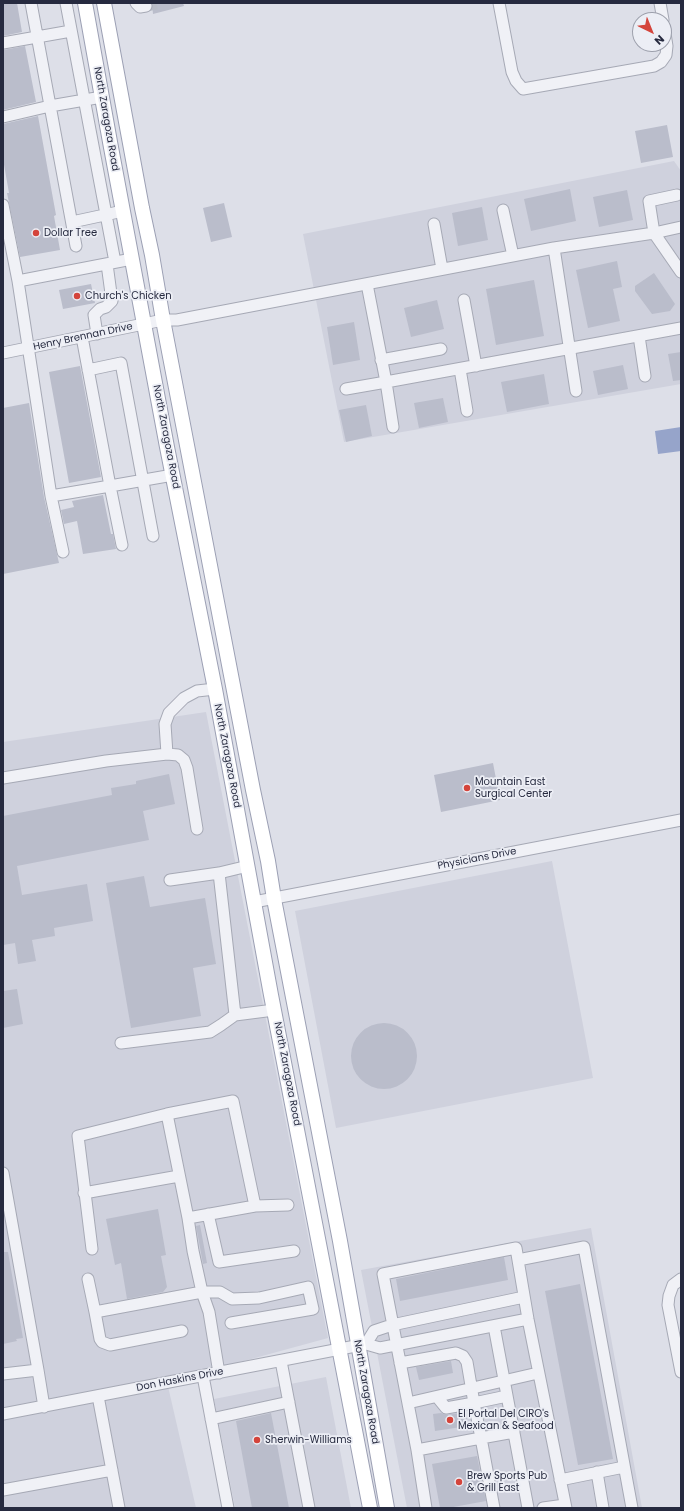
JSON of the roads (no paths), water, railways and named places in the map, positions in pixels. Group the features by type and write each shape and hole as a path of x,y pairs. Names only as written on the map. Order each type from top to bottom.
{"main road":[{"name":"North Zaragoza Road","path":"85,3 132,259 215,689 274,1010 370,1508"},
{"name":"North Zaragoza Road","path":"104,3 163,320 268,861 306,1066 340,1242 362,1345 387,1508"},
{"path":"102,97 113,103 128,173 138,187"},
{"path":"195,586 205,595 212,612 221,620"},
{"path":"274,1010 285,1014 296,1056 306,1066"}],"street":[{"path":"31,3 76,246"},
{"path":"66,3 106,215 111,263 112,301 94,315 97,334"},
{"path":"499,3 512,72 516,81 523,89 654,66 661,62 666,52"},
{"path":"3,43 71,31"},
{"path":"3,117 50,106 102,97"},
{"path":"677,195 649,201 654,233 681,272"},
{"path":"3,205 18,281 51,496 63,552"},
{"path":"503,210 513,256"},
{"path":"72,222 123,211"},
{"path":"434,224 442,269"},
{"name":"Henry Brennan Drive","path":"3,353 163,320 177,320 554,248 654,233 681,227"},
{"path":"554,248 576,391"},
{"path":"18,281 132,259"},
{"path":"367,284 393,427"},
{"path":"464,300 476,366"},
{"path":"346,389 681,328"},
{"path":"639,336 645,376"},
{"path":"82,337 122,545"},
{"path":"381,360 441,349"},
{"path":"88,370 121,363 153,536"},
{"path":"460,369 467,411"},
{"path":"51,496 173,475"},
{"path":"167,754 165,724 169,713 184,698 198,691 215,689"},
{"path":"3,778 106,761 178,754 184,760 187,768 198,829"},
{"name":"Physicians Drive","path":"254,902 681,820"},
{"path":"170,880 248,866"},
{"path":"219,872 235,1015"},
{"path":"121,1043 210,1032 221,1026 235,1015 274,1010"},
{"path":"92,1249 78,1136 167,1114 233,1101 255,1206"},
{"path":"167,1114 188,1218 193,1251 202,1292 209,1312 219,1373"},
{"path":"3,1174 6,1200 44,1407"},
{"path":"84,1193 179,1176"},
{"path":"188,1218 255,1206 288,1205"},
{"path":"208,1214 220,1262 294,1251"},
{"path":"518,1260 584,1247 632,1508"},
{"path":"426,1508 417,1450 383,1274 516,1248 538,1373 565,1506 543,1508"},
{"path":"88,1279 100,1339 102,1342 110,1346 182,1331"},
{"path":"681,1279 673,1285 669,1296 668,1305 681,1372"},
{"path":"95,1312 202,1292 220,1292 232,1299 259,1298 308,1287 312,1309 231,1324"},
{"path":"362,1345 374,1331 392,1325 524,1296"},
{"name":"Don Haskins Drive","path":"3,1414 362,1345 380,1348 528,1319"},
{"path":"494,1326 528,1508"},
{"path":"421,1340 425,1358"},
{"path":"400,1363 456,1353 463,1356 467,1362 494,1508"},
{"path":"281,1361 309,1508"},
{"path":"3,1374 38,1370"},
{"path":"408,1403 538,1373"},
{"path":"203,1376 228,1508"},
{"path":"98,1396 119,1508"},
{"path":"437,1397 446,1408 507,1396"},
{"path":"211,1419 289,1402"},
{"path":"417,1450 514,1432"},
{"path":"560,1480 624,1467"},
{"path":"3,1490 112,1470"},
{"path":"597,1472 603,1508"}],"water":[{"path":"681,427 681,451 658,454 655,431"}],"tunnel":[{"path":"146,6 161,3"}],"place":[{"name":"Dollar Tree","path":"36,233"},
{"name":"Church's Chicken","path":"77,296"},
{"name":"Mountain East Surgical Center","path":"467,788"},
{"name":"El Portal Del CIRO's Mexican & Seafood","path":"450,1420"},
{"name":"Sherwin-Williams","path":"257,1440"},
{"name":"Brew Sports Pub & Grill East","path":"459,1482"}]}
